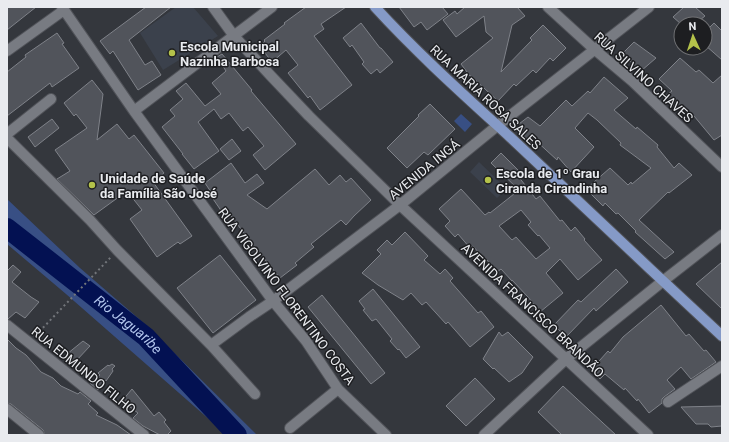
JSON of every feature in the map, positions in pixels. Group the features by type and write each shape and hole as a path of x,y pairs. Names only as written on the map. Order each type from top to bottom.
{"main road":[{"name":"RUA MARIA ROSA SALES","path":"375,7 448,81 722,336"}],"street":[{"name":"AVENIDA FRANCISCO BRANDÃO","path":"212,7 234,36 309,116 400,205 645,434"},
{"path":"134,111 272,7"},
{"name":"RUA SILVINO CHAVES","path":"548,7 632,81 722,167"},
{"name":"AVENIDA INGÁ","path":"211,346 249,316 273,301 400,205 497,126 649,7"},
{"path":"7,51 63,8"},
{"name":"RUA VIGOLVINO FLORENTINO COSTA","path":"63,8 134,111 273,301 306,341 338,389 386,435"},
{"path":"7,134 51,99"},
{"path":"7,138 90,220 255,394"},
{"path":"484,435 566,359 722,235"},
{"name":"RUA EDMUNDO FILHO","path":"7,325 144,435"},
{"path":"668,402 722,366"},
{"path":"290,428 338,389"},
{"path":"7,408 39,435"}],"path":[{"path":"28,342 117,250"}],"shaded area":[{"name":"Escola Municipal Nazinha Barbosa","path":"176,7 193,7 218,36 163,70 140,33"},
{"path":"461,114 472,124 465,132 454,121"},
{"name":"Escola de 1º Grau Ciranda Cirandinha","path":"479,162 507,189 497,198 470,172"},
{"path":"7,199 80,268 146,325 257,435 227,435 7,244"}],"building":[{"path":"7,7 36,7 7,30"},
{"path":"146,7 171,7 129,40 145,65 152,61 161,75 138,90 113,51 110,54 100,41"},
{"path":"306,7 346,7 321,24 324,29 314,36 352,85 320,110 310,96 308,98 288,73 298,65 286,50 272,62 265,53 267,50 262,44 265,41 264,40 285,24 284,23"},
{"path":"399,7 442,7 448,14 427,30 421,22 414,27"},
{"path":"465,7 517,7 525,16 512,25 501,72 532,40 530,38 543,25 566,48 553,61 550,58 536,73 533,70 516,86 514,84 498,101 470,76 461,64 493,38 486,32 484,16 456,37 443,20 455,11 457,14"},
{"path":"684,7 695,7 705,16 674,16"},
{"path":"361,23 393,62 380,73 377,69 371,74 362,64 364,62 352,45 350,47 343,38"},
{"path":"714,23 722,31 722,60 713,52"},
{"path":"57,33 64,43 62,44 79,68 52,87 50,83 7,116 7,72 26,57 25,55"},
{"path":"634,42 656,58 641,71 622,54"},
{"path":"222,54 296,144 265,170 253,155 264,146 248,127 243,131 229,113 221,119 214,109 198,122 219,151 194,169 162,127 175,116 170,110 183,99 176,91 186,83 205,106 221,94 212,83 226,71 217,57"},
{"path":"680,58 696,72 699,70 713,83 722,75 722,135 714,140 683,105 676,109 665,96 672,91 659,79"},
{"path":"604,77 628,98 614,110 658,145 657,147 674,168 679,163 692,175 669,193 668,192 639,220 674,252 665,259 635,232 636,231 618,213 616,214 605,203 603,206 586,189 610,168 628,185 631,182 632,184 651,168 620,145 621,143 597,120 588,113 575,128 594,147 571,172 558,157 557,160 534,139 531,143 515,127 528,117 540,126 566,100 572,106 588,91 590,93"},
{"path":"92,80 103,94 97,140 117,124 129,139 134,135 164,173 153,182 192,236 180,244 178,242 157,257 130,219 142,210 127,191 94,215 57,179 70,171 55,150 87,128 76,114 74,116 64,103"},
{"path":"430,104 455,129 428,155 424,152 407,168 387,148"},
{"path":"52,119 59,128 35,147 28,137"},
{"path":"232,139 241,151 229,160 220,149"},
{"path":"501,153 521,173 518,176 536,199 540,196 560,221 562,220 571,231 575,227 585,239 584,240 602,260 578,280 560,259 546,273 563,293 540,312 501,269 497,272 473,246 470,248 458,234 455,237 445,226 450,221 439,209 461,189 485,215 489,212 490,213 519,190 491,163","holes":["521,210 531,222 528,225 550,248 536,259 516,237 512,240 499,226"]},
{"path":"231,163 245,183 257,174 264,183 247,195 267,209 315,169 329,185 340,175 346,182 351,178 371,200 346,225 341,220 311,244 314,247 295,263 297,265 280,278 226,209 222,212 209,193 211,192 205,183"},
{"path":"405,232 428,256 424,260 440,274 445,269 453,278 450,281 478,313 481,311 494,327 470,347 448,322 446,324 426,302 422,305 411,293 403,300 378,285 362,273 381,254 377,250 387,240 392,245"},
{"path":"220,255 256,300 213,333 177,288"},
{"path":"722,262 722,309 696,284"},
{"path":"13,265 21,272 12,282 39,302 25,318 16,312 7,319 7,271"},
{"path":"616,269 628,282 596,311 594,308 566,337 554,325 578,300 581,302"},
{"path":"373,289 420,347 406,358 390,341 392,339 376,319 372,321 363,310 365,309 359,301"},
{"path":"322,295 385,373 371,384 308,307"},
{"path":"661,305 686,336 689,334 716,362 691,379 681,367 667,380 675,389 664,397 662,399 662,403 649,413 638,399 637,401 625,388 624,390 605,374 600,379 591,370 608,351 610,353 623,337"},
{"path":"499,332 502,336 508,332 533,357 522,373 509,382 483,359"},
{"path":"7,339 26,355 41,372 53,378 61,386 78,394 80,392 91,401 88,404 98,413 96,415 117,425 131,435 45,435 43,430 11,404 7,403"},
{"path":"83,341 90,346 75,362 67,354"},
{"path":"112,364 115,366 112,369 113,371 98,390 90,383 100,375 98,373 108,365 109,366"},
{"path":"475,378 495,399 466,426 446,406"},
{"path":"563,386 616,435 562,435 538,412"},
{"path":"132,389 154,416 159,412 166,420 164,422 171,431 167,435 160,435 143,426 133,418 138,413 122,401"},
{"path":"722,406 722,426 711,427 708,424 696,424 681,407"}],"waterway":[{"name":"Rio Jaguaribe","path":"7,228 146,337 237,435"}],"place":[{"name":"Escola Municipal Nazinha Barbosa","path":"172,53"},
{"name":"Escola de 1º Grau Ciranda Cirandinha","path":"488,180"},
{"name":"Unidade de Saúde da Família São José","path":"92,185"}]}
